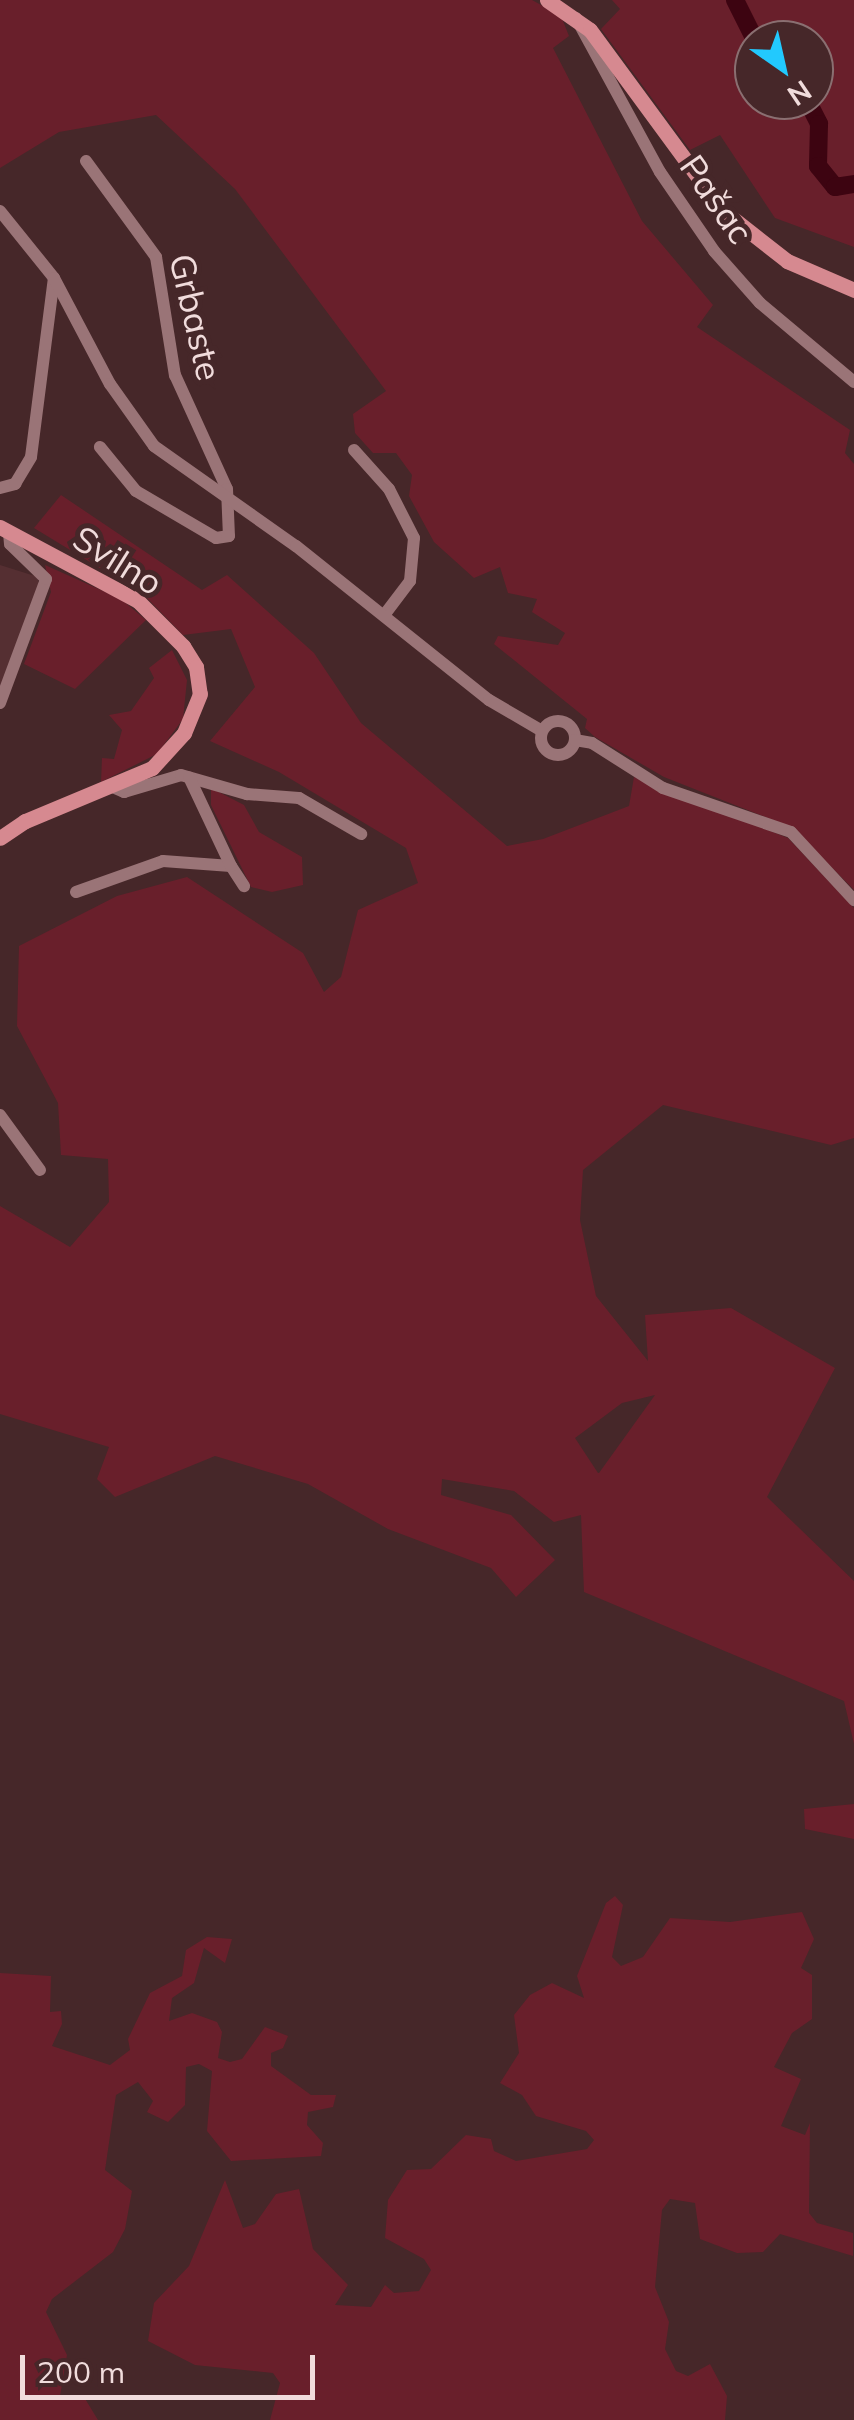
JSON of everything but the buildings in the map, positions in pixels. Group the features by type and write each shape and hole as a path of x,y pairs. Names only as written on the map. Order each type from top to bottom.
{"main road":[{"path":"546,0 576,18 722,210 787,261 854,290"},
{"name":"Svilno","path":"0,838 25,821 115,788 152,768 184,733 200,694 196,667 138,601 4,530"}],"street":[{"name":"Pašac","path":"576,18 660,172 714,251 760,303 854,382"},
{"name":"Grbaste","path":"86,161 156,256 175,375 227,498"},
{"path":"0,210 54,278 110,384 154,446 386,614 488,700 542,730"},
{"path":"0,488 15,484 31,457 54,278"},
{"path":"100,448 136,491 216,538 232,529 227,498"},
{"path":"354,450 389,489 414,538 410,581 386,614"},
{"name":"Svilno","path":"0,703 46,579 10,544 4,530"},
{"path":"542,730 560,721 575,740 592,743 664,788 791,832 854,900"},
{"path":"542,730 541,742 553,754 564,754 575,740"},
{"path":"189,777 244,886"},
{"name":"Svilno","path":"115,788 189,777 248,794 299,798 361,834"},
{"path":"76,892 164,861 231,866"},
{"path":"0,1116 40,1170"}],"shaded area":[{"path":"0,0 532,0 561,16 569,36 553,48 642,221 713,305 697,327 850,430 845,453 854,464 854,890 793,828 664,777 595,737 585,728 587,719 494,644 498,636 558,645 565,633 532,612 537,599 508,593 500,567 474,578 434,542 409,496 412,475 396,453 373,453 355,433 353,414 386,391 235,189 156,115 59,132 0,168"},
{"path":"612,0 854,0 854,247 775,218 720,135 690,150 601,29 620,9"},
{"path":"61,495 202,590 227,575 314,653 361,723 507,846 543,839 629,806 634,777 788,838 854,908 854,1138 831,1145 663,1105 583,1170 580,1220 596,1296 648,1361 645,1315 731,1308 835,1368 767,1497 854,1581 854,1744 844,1701 584,1592 581,1515 554,1522 514,1491 442,1479 441,1495 511,1515 555,1560 516,1597 491,1568 388,1529 308,1484 215,1456 115,1497 97,1479 109,1447 0,1414 0,1206 70,1247 109,1202 108,1159 61,1155 58,1103 17,1026 19,946 117,896 187,877 303,953 324,992 341,977 358,910 418,883 406,848 279,772 210,741 255,687 231,629 183,635 144,595 34,528","holes":["655,1395 599,1473 575,1438 622,1403"]},
{"path":"0,565 38,577 39,587 0,693"},
{"path":"45,565 121,599 146,620 75,689 24,664 51,592"},
{"path":"172,650 187,680 183,719 157,754 101,782 102,758 114,759 122,730 109,715 131,711 154,678 149,668"},
{"path":"211,788 244,805 259,832 302,857 303,885 272,892 251,887 211,805"},
{"path":"854,1804 854,1839 805,1829 804,1809"},
{"path":"615,1896 623,1905 612,1957 621,1966 643,1957 670,1918 730,1922 802,1912 814,1939 801,1968 812,1975 812,2019 792,2033 774,2067 801,2079 781,2126 805,2135 810,2123 809,2213 817,2223 853,2233 853,2256 780,2234 763,2252 737,2253 700,2239 695,2203 670,2199 662,2210 655,2287 669,2322 665,2349 676,2371 688,2376 710,2364 727,2396 725,2420 270,2420 280,2383 273,2373 195,2365 148,2341 154,2303 189,2266 225,2180 243,2228 255,2224 276,2194 299,2189 313,2249 348,2285 335,2305 371,2307 385,2285 394,2293 419,2291 431,2270 424,2259 385,2238 388,2200 407,2170 431,2169 466,2135 491,2139 494,2151 516,2161 587,2149 594,2140 586,2131 536,2116 522,2095 500,2083 519,2053 514,2015 530,1995 552,1983 584,1998 577,1976 606,1903"},
{"path":"207,1937 232,1939 225,1963 204,1948 194,1983 172,1998 169,2021 192,2013 217,2022 222,2032 218,2058 230,2062 242,2059 265,2027 288,2036 283,2048 271,2053 271,2066 311,2095 336,2095 333,2107 308,2112 307,2125 323,2143 321,2156 231,2161 207,2131 212,2071 199,2064 186,2067 185,2105 168,2122 147,2112 153,2101 138,2082 116,2095 105,2170 132,2191 125,2229 113,2252 52,2299 46,2312 67,2355 60,2396 84,2397 98,2420 0,2420 0,1973 51,1976 50,2012 61,2011 62,2024 52,2046 110,2065 130,2050 128,2039 150,1993 182,1976 186,1950"}],"waterway":[{"path":"735,0 745,20"},
{"path":"817,120 818,166 835,187 854,184"}]}
